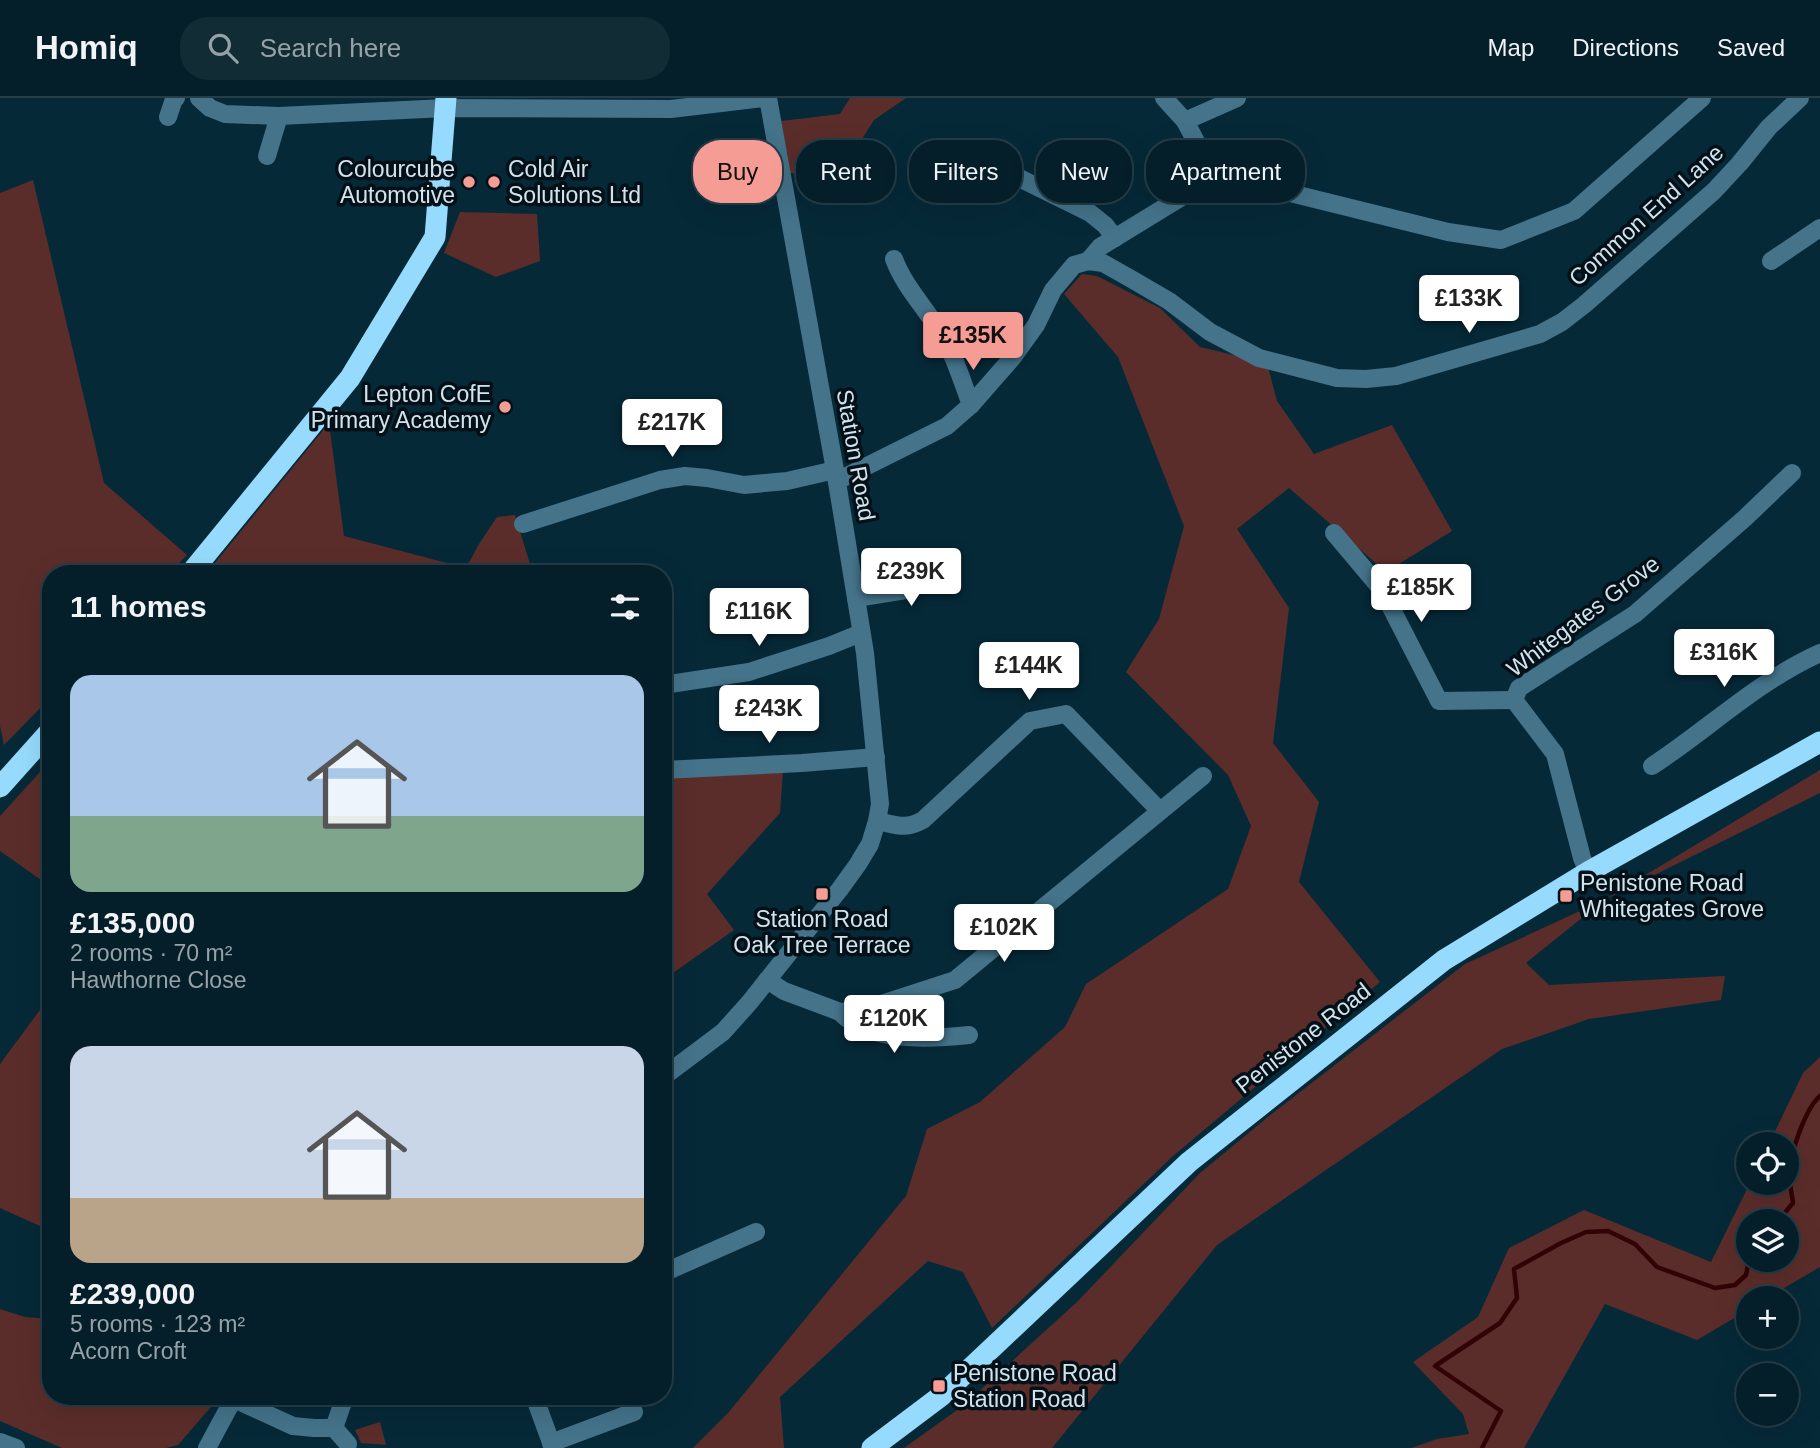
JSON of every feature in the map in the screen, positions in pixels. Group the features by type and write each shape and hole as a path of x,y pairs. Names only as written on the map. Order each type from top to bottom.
{"highway":[{"path":"197,565 350,379 435,237 446,103"},
{"path":"190,565 225,530"},
{"path":"0,788 42,740"},
{"name":"Penistone Road","path":"872,1448 941,1396 1189,1162 1444,960 1588,872 1820,742"}],"street":[{"path":"168,117 176,98"},
{"path":"199,98 210,108 225,114 279,117 446,103 671,109 766,98"},
{"name":"Station Road","path":"672,1070 723,1031 749,1003 840,889 870,844 880,804 856,598 836,475 766,98"},
{"path":"1164,98 1185,121 1195,140"},
{"path":"1185,121 1237,98"},
{"path":"1305,197 1448,232 1501,240 1574,211 1702,98"},
{"name":"Common End Lane","path":"1088,261 1103,263 1123,274 1169,301 1210,332 1259,358 1337,378 1396,376 1540,334 1562,322 1714,191 1769,127 1800,98"},
{"path":"267,156 279,117"},
{"path":"1022,179 1090,213 1105,225 1115,238"},
{"path":"523,524 660,480 685,476 744,485 836,475 947,426 971,405 1013,357 1036,325 1053,290 1074,265 1088,261 1100,247 1172,203"},
{"path":"1771,261 1820,228"},
{"path":"894,260 901,276 942,334 971,405"},
{"name":"Whitegates Grove","path":"1588,872 1555,754 1514,700 1519,688 1635,614 1792,473"},
{"path":"1334,533 1382,590 1439,701 1514,700"},
{"path":"856,598 906,590 915,586 934,562"},
{"path":"672,684 749,672 861,633"},
{"path":"1652,766 1683,746 1750,693 1793,666 1820,653"},
{"path":"877,821 912,826 923,820 1030,721 1066,714 1160,811"},
{"path":"672,770 876,757"},
{"path":"767,980 784,992 840,1012 875,1006 955,980 1203,776"},
{"path":"840,1012 846,1020 869,1031 936,1038 969,1035"},
{"path":"672,1269 756,1232"},
{"path":"207,1448 231,1405"},
{"path":"250,1405 293,1426 334,1428 348,1444"},
{"path":"334,1428 342,1405"},
{"path":"537,1405 552,1446 634,1412"},
{"path":"0,1442 16,1448"}],"shaded area":[{"path":"850,98 906,98 874,120 861,140 796,140 796,174 790,173 781,121 840,114"},
{"path":"33,180 104,483 187,555 177,565 42,565 42,706 4,745 0,726 0,193"},
{"path":"460,212 537,214 540,261 496,277 444,253"},
{"path":"1082,274 1097,276 1160,308 1200,347 1267,363 1277,401 1314,454 1392,425 1452,531 1386,572 1289,488 1237,529 1289,608 1273,743 1319,802 1299,882 1380,982 1173,1156 992,1328 963,1272 928,1261 780,1397 784,1448 693,1448 728,1413 906,1196 927,1129 980,1102 1065,1027 1086,984 1228,889 1251,826 1228,775 1126,672 1159,619 1184,526 1118,357 1064,294"},
{"path":"329,423 344,536 455,565 227,565 215,563"},
{"path":"515,515 530,565 468,565 497,517"},
{"path":"42,770 42,881 0,851 0,816"},
{"path":"1820,770 1820,793 1604,900"},
{"path":"783,771 780,813 707,894 734,930 672,974 672,777"},
{"path":"1604,900 1526,963 1549,985 1725,976 1721,1000 1589,1019 1502,1049 1217,1245 1052,1448 904,1448 964,1405 1077,1302 1200,1173 1273,1113 1465,964"},
{"path":"42,1007 42,1227 0,1208 0,1064"},
{"path":"1820,1057 1820,1267 1788,1286 1736,1286 1736,1317 1697,1340 1605,1304 1524,1448 1411,1448 1437,1439 1469,1434 1463,1414 1413,1362 1478,1317 1509,1248 1584,1210 1711,1262 1736,1211 1736,1272 1799,1272 1799,1209 1737,1209 1744,1195 1799,1195 1799,1132 1775,1132 1803,1073"},
{"path":"0,1309 25,1317 42,1318 42,1405 213,1405 178,1445 166,1448 62,1448 0,1421"},
{"path":"380,1422 386,1445 361,1443 355,1430"}],"waterway":[{"path":"1788,1209 1793,1203 1789,1174 1792,1155 1804,1121 1820,1096"},
{"path":"1482,1448 1501,1411 1435,1366 1500,1323 1517,1298 1514,1269 1586,1232 1608,1231 1635,1244 1657,1267 1715,1288 1735,1285 1747,1272"}],"place":[{"name":"Colourcube Automotive","path":"469,182"},
{"name":"Cold Air Solutions Ltd","path":"494,182"},
{"name":"Lepton CofE Primary Academy","path":"505,407"},
{"name":"Station Road Oak Tree Terrace","path":"822,894"},
{"name":"Penistone Road Whitegates Grove","path":"1566,896"},
{"name":"Penistone Road Station Road","path":"939,1386"}]}
